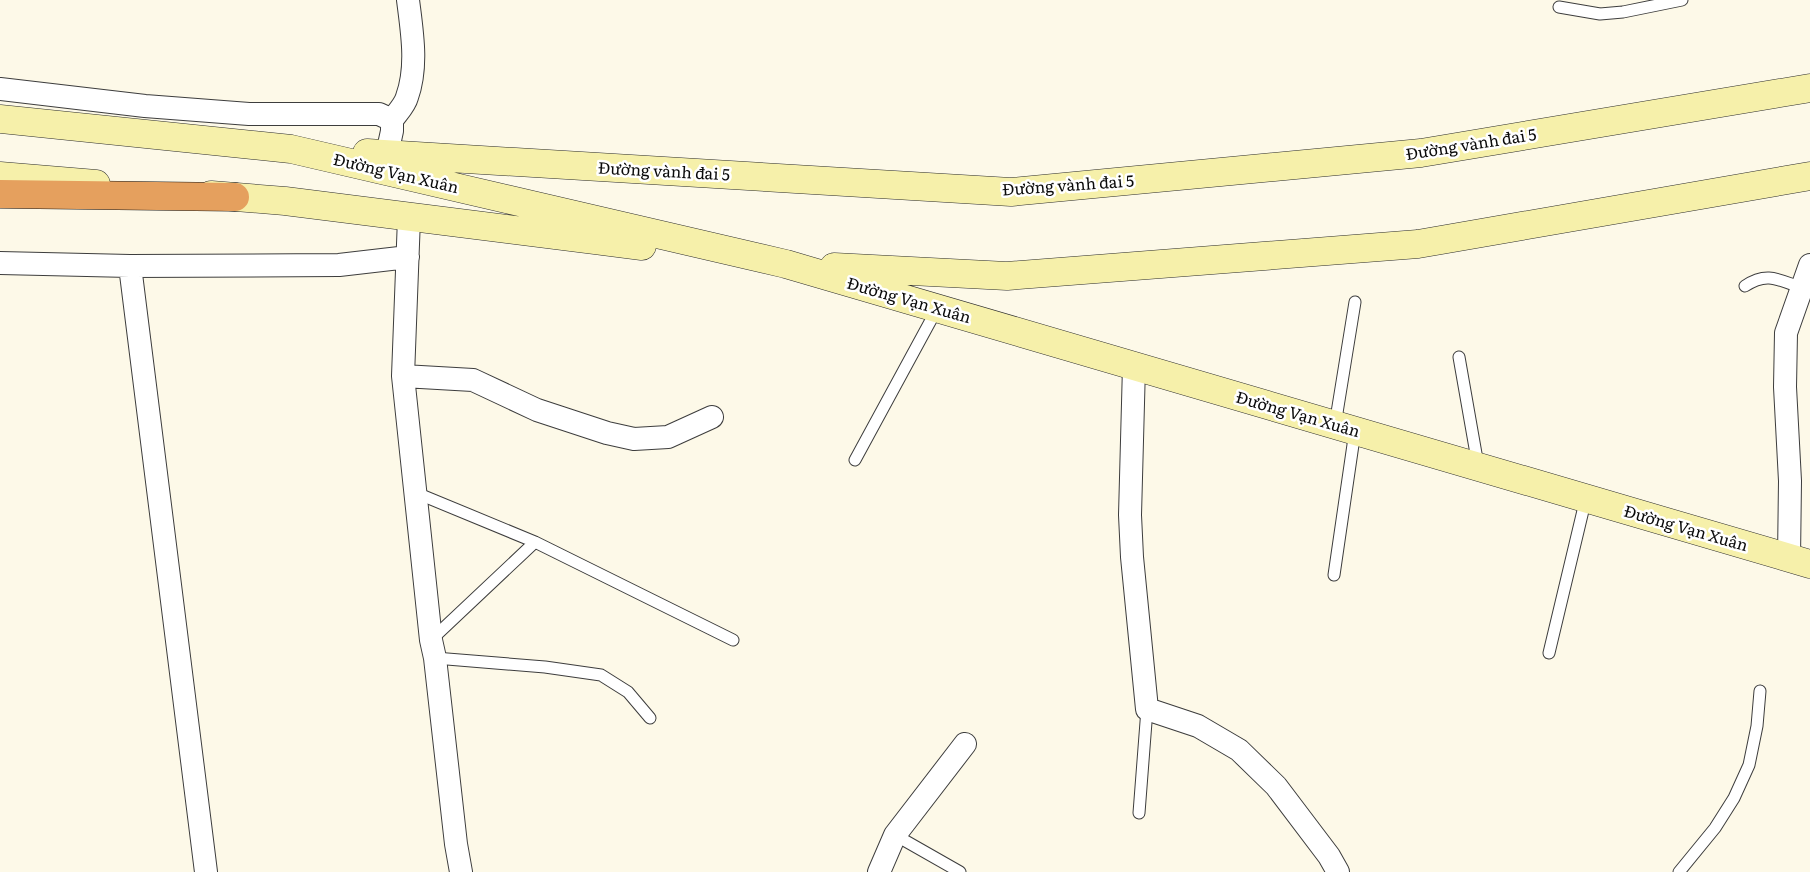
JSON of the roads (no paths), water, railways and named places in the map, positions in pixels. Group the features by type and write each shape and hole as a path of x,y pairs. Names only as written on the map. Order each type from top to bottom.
{"highway":[{"path":"0,194 235,197"}],"main road":[{"name":"Đường vành đai 5","path":"291,149 1011,192 1421,153 1810,88"},
{"name":"Đường Vạn Xuân","path":"0,119 291,149 786,264 1800,561"},
{"name":"Đường Vạn Xuân","path":"0,176 285,201 786,264"},
{"path":"786,264 1007,276 1418,244 1810,176"}],"street":[{"path":"387,154 392,131 392,120 407,99 413,74 413,39 408,0"},
{"path":"0,89 145,106 249,114 378,114 392,120"},
{"path":"409,218 403,376 414,492 456,844 461,872"},
{"path":"0,263 130,266 339,265 408,257"},
{"path":"1800,561 1790,481 1785,387 1786,333 1810,265"},
{"path":"130,266 206,872"},
{"path":"1134,366 1130,515 1132,557 1147,709 1198,726 1239,750 1276,786 1329,856 1338,872"},
{"path":"403,376 473,380 537,410 607,433 634,439 668,437 712,417"},
{"path":"879,872 894,835 965,744"}],"lane":[{"path":"1559,7 1600,14 1623,12 1682,0"},
{"path":"1745,286 1756,278 1768,278 1778,279 1802,288"},
{"path":"1334,575 1355,302"},
{"path":"855,460 937,308"},
{"path":"1459,357 1478,467"},
{"path":"414,492 535,542 733,640"},
{"path":"1549,653 1586,498"},
{"path":"433,649 535,542"},
{"path":"433,649 600,675 628,692 650,718"},
{"path":"1679,872 1715,828 1734,798 1749,765 1757,726 1760,691"},
{"path":"1139,813 1147,709"},
{"path":"894,835 960,872"}]}
